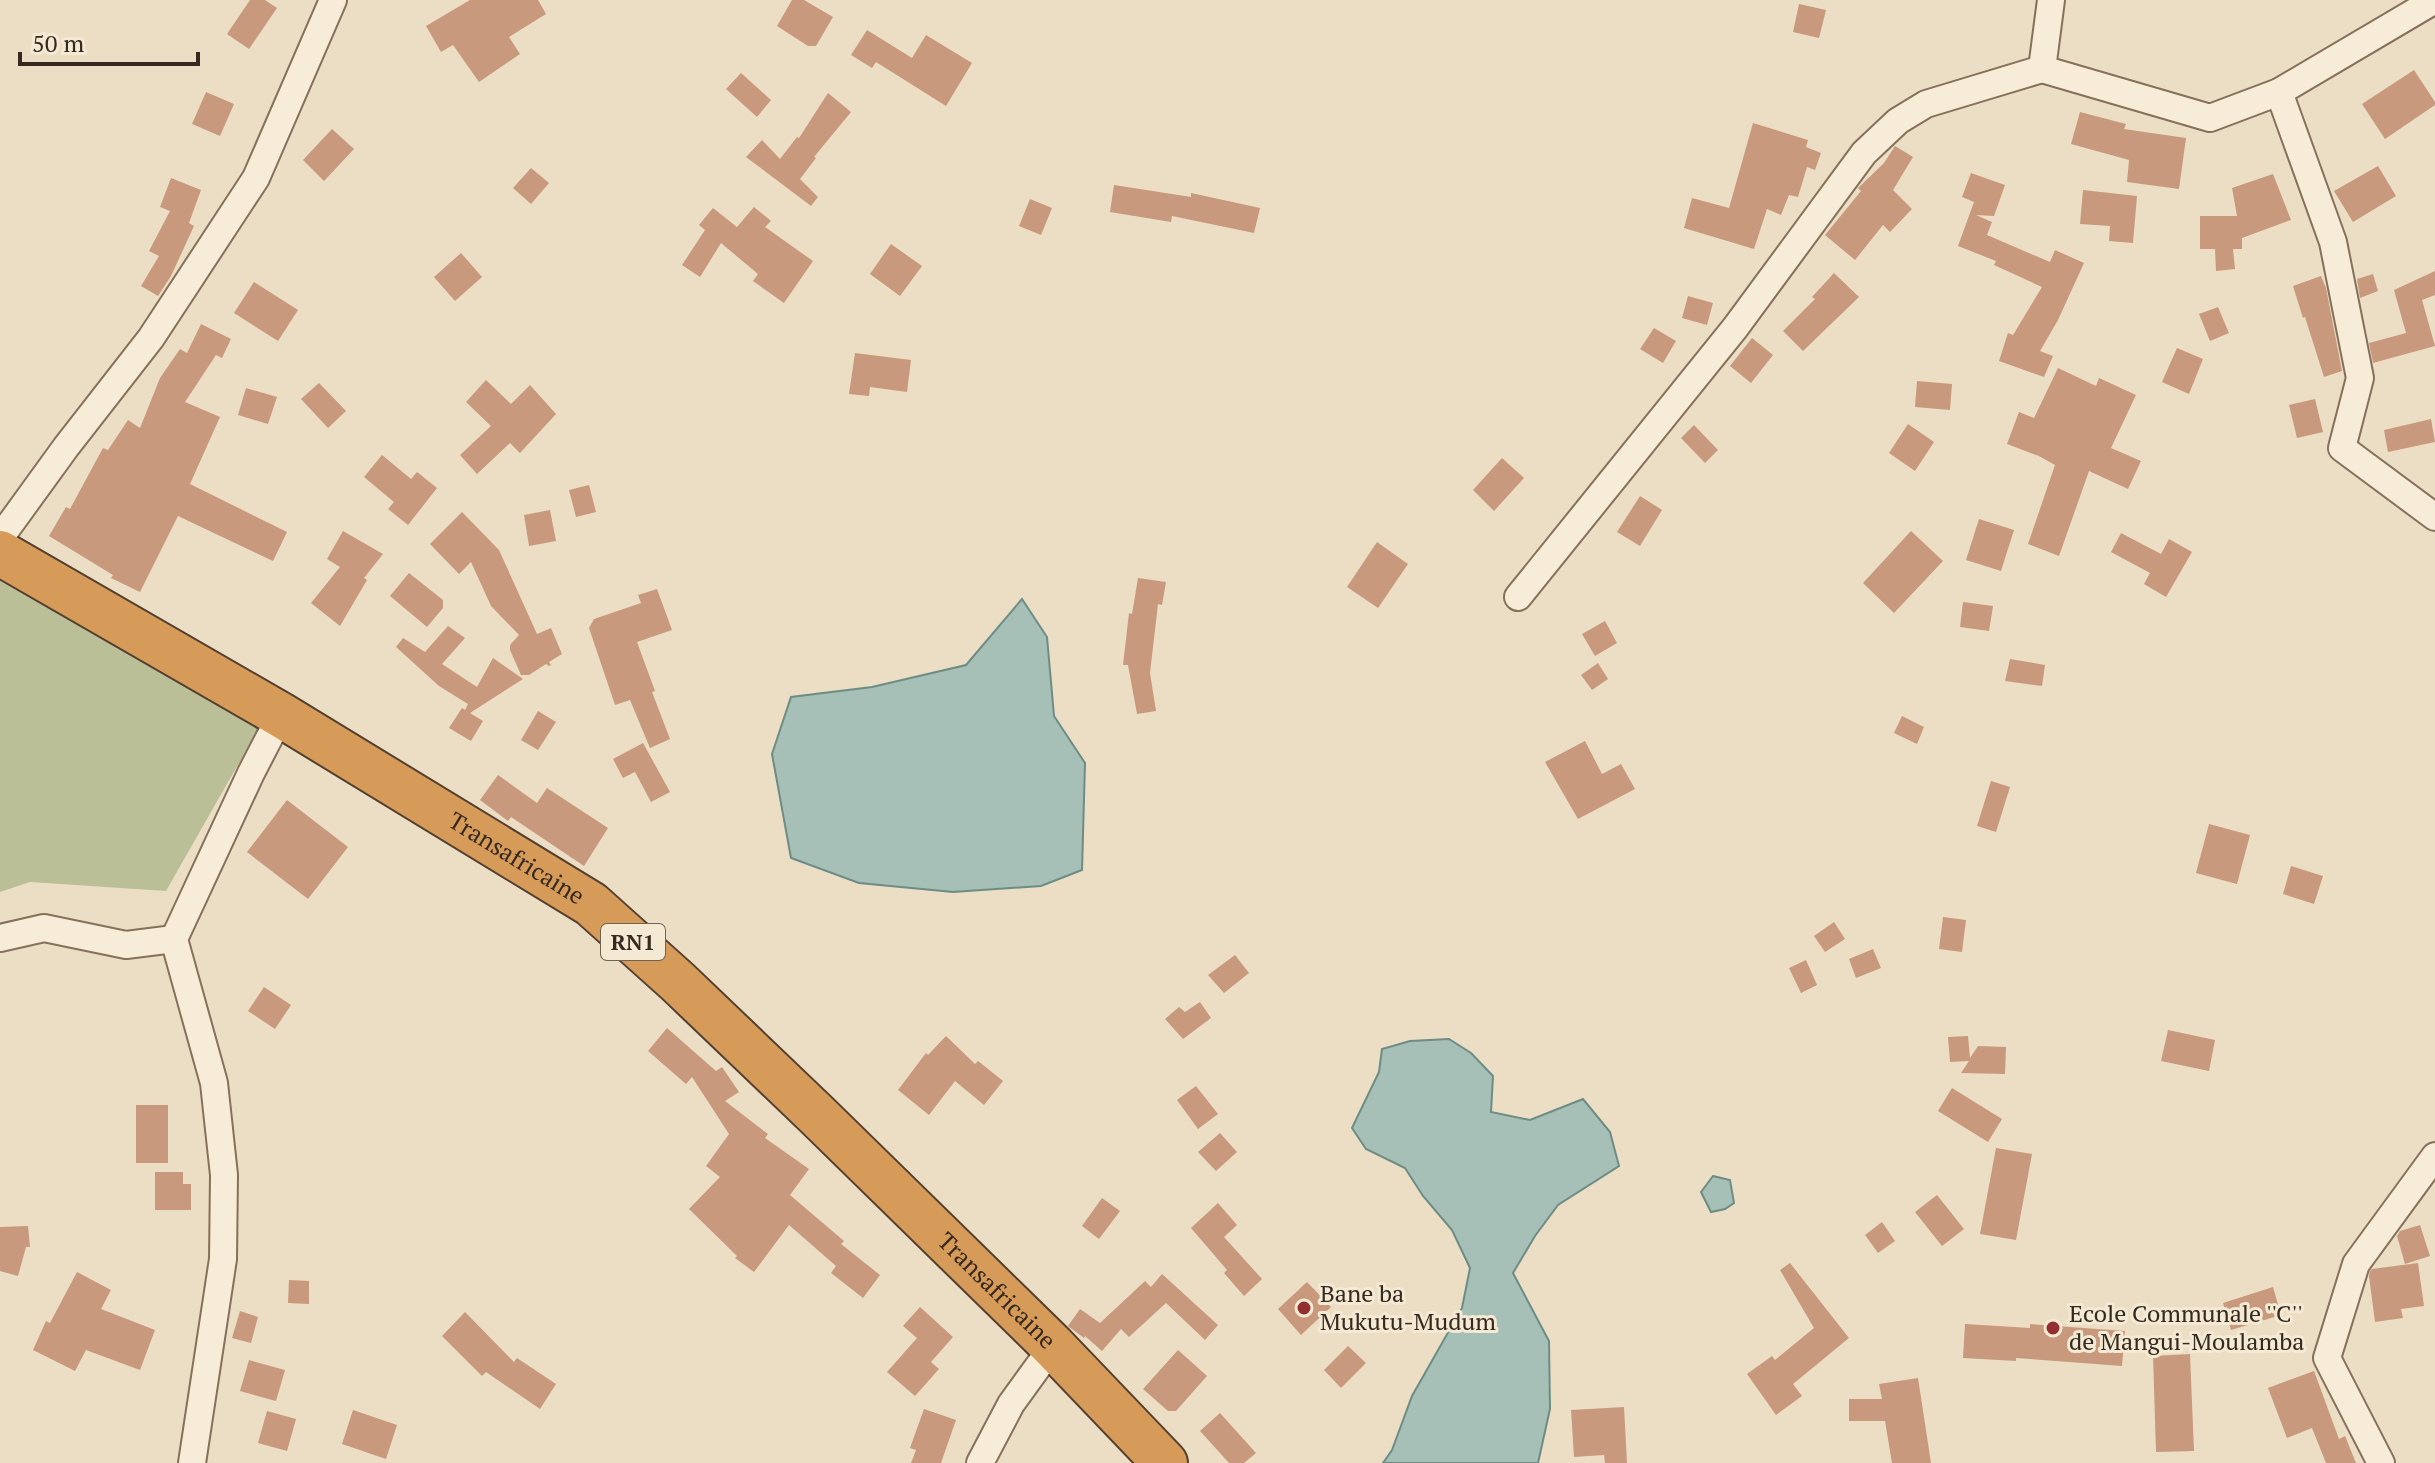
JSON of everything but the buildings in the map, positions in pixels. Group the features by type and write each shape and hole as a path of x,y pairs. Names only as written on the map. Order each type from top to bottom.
{"highway":[{"name":"Transafricaine","path":"0,553 281,715 591,904 678,982 1053,1346 1165,1463"}],"street":[{"path":"0,538 151,338 256,178 333,0"},
{"path":"2042,69 2051,0"},
{"path":"1518,597 1735,328 1864,153 1898,121 1926,104 2042,69 2210,118 2279,92 2435,0"},
{"path":"2279,92 2333,242 2360,378 2342,448 2435,517"},
{"path":"192,1463 223,1259 224,1175 214,1083 174,939 281,715"},
{"path":"0,938 44,928 126,945 174,939"},
{"path":"2381,1463 2327,1358 2356,1264 2435,1156"},
{"path":"980,1463 1011,1404 1053,1346"}],"green space":[{"path":"0,581 260,726 166,891 30,882 0,892"}],"water":[{"path":"1022,599 1047,637 1054,716 1085,763 1082,870 1041,886 953,892 859,883 791,858 772,754 791,697 872,687 966,665"},
{"path":"1449,1039 1471,1053 1493,1076 1491,1112 1530,1120 1583,1099 1610,1132 1619,1166 1558,1205 1513,1273 1549,1341 1550,1409 1538,1463 1383,1463 1392,1450 1412,1396 1462,1308 1470,1268 1452,1230 1423,1196 1405,1168 1366,1149 1352,1128 1379,1072 1382,1049 1410,1041"},
{"path":"1713,1176 1730,1180 1734,1203 1711,1212 1701,1192"}],"place":[{"name":"Bane ba Mukutu-Mudum","path":"1304,1308"},
{"name":"Ecole Communale ''C'' de Mangui-Moulamba","path":"2053,1328"}]}
